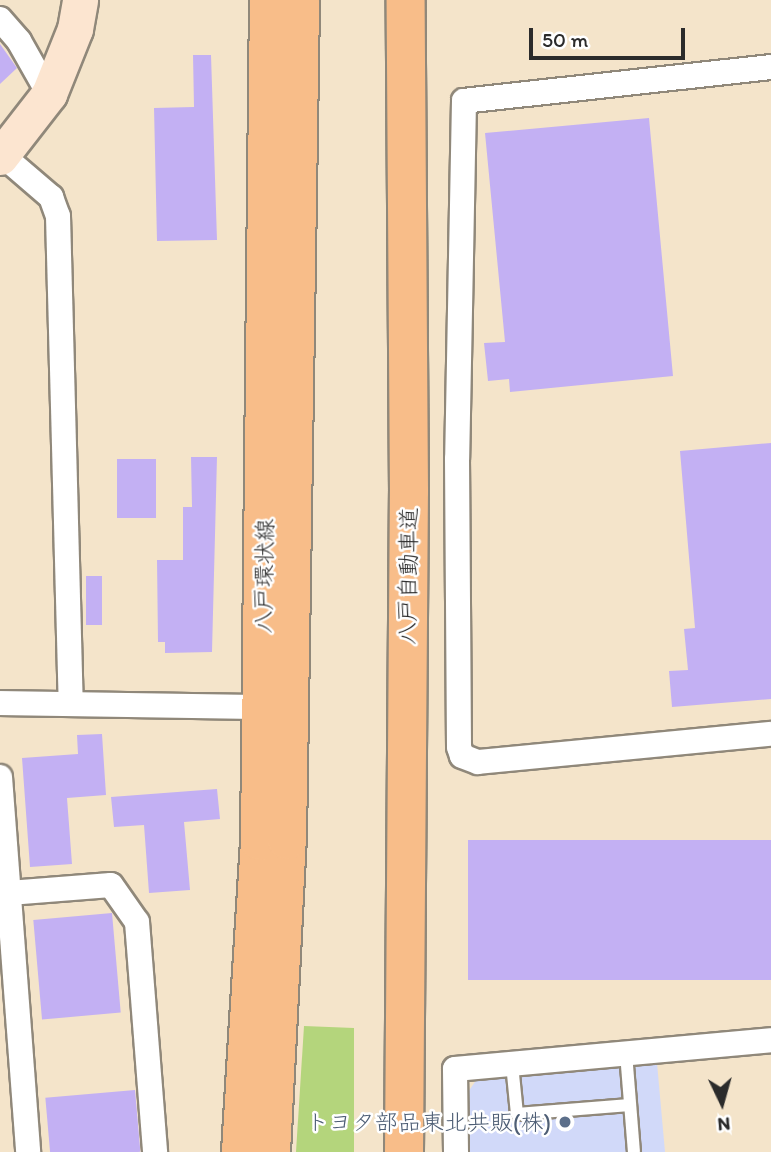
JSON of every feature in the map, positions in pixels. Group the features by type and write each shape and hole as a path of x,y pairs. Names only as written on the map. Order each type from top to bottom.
{"main road":[{"name":"八戸環状線","path":"242,1152 259,855 269,0"},
{"name":"八戸環状線","path":"271,1152 288,827 300,0"},
{"name":"八戸自動車道","path":"404,1152 409,491 406,0"}],"street":[{"path":"71,704 58,216 51,197 1,156 48,94 75,29 80,0"},
{"path":"0,19 19,41 48,94"},
{"path":"771,66 464,101 457,459 459,747 462,756 478,762 771,734"},
{"path":"0,703 261,707"},
{"path":"0,777 28,1152"},
{"path":"9,894 111,885 137,922 155,1152"},
{"path":"456,1152 456,1069 771,1040"}],"lane":[{"path":"626,1053 634,1152"},
{"path":"512,1064 517,1114 630,1105"}],"shaded area":[{"name":"トヨタ部品東北共販(株)","path":"657,1063 665,1152 468,1152 468,1092 477,1079"}],"green space":[{"path":"304,1026 354,1028 354,1152 296,1152"}],"building":[{"path":"0,44 17,68 0,84"},
{"path":"193,55 211,55 217,240 157,241 154,108 194,107"},
{"path":"649,118 673,376 510,392 509,379 488,381 484,343 505,342 485,133"},
{"path":"771,443 771,699 672,707 669,671 688,670 684,629 695,628 680,451"},
{"path":"191,457 217,457 212,652 165,653 165,642 158,642 157,560 183,560 183,507 192,507"},
{"path":"117,459 156,459 156,518 117,518"},
{"path":"86,576 102,576 102,625 86,625"},
{"path":"102,734 106,795 67,798 72,864 30,867 22,758 78,754 77,735"},
{"path":"217,789 220,819 184,822 190,890 149,893 144,825 114,827 111,797"},
{"path":"468,840 771,840 771,980 468,980"},
{"path":"112,913 121,1013 42,1020 33,920"},
{"path":"135,1090 140,1152 50,1152 45,1098"}],"place":[{"name":"トヨタ部品東北共販(株)","path":"565,1122"}]}
